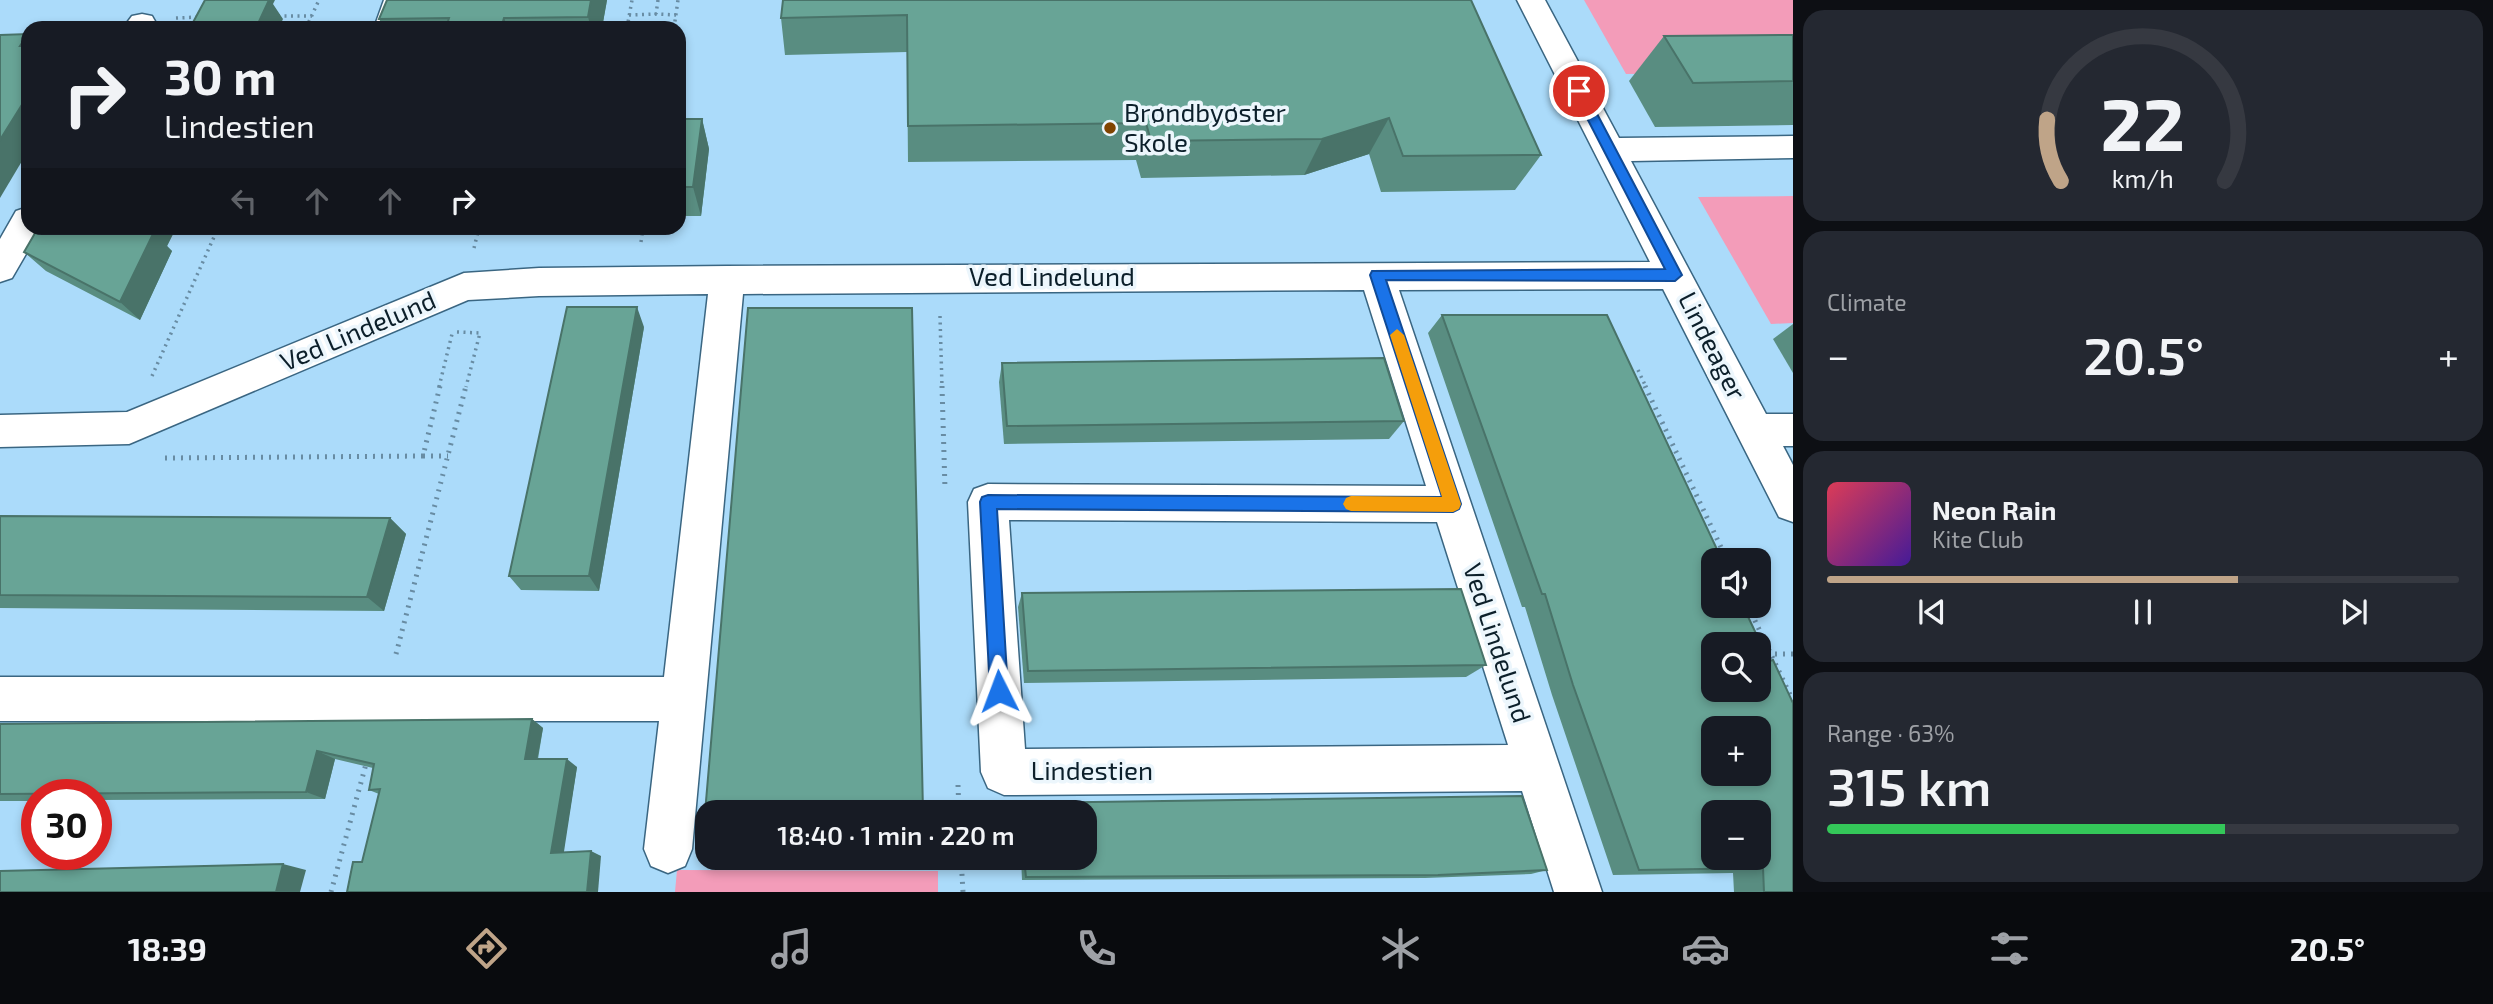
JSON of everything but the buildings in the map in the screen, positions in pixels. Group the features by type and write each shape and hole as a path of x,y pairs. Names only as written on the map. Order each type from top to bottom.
{"street":[{"name":"Lindeager","path":"1531,0 1793,504"},
{"path":"1610,150 1793,147"},
{"path":"0,269 21,232"},
{"name":"Ved Lindelund","path":"1377,275 1578,892"},
{"name":"Ved Lindelund","path":"0,431 129,428 464,287 538,282 727,280 1675,275"},
{"path":"668,849 727,280"},
{"name":"Lindeager","path":"1755,430 1793,430"},
{"name":"Lindestien","path":"1453,504 988,502 1004,772 1537,768"},
{"path":"0,699 684,699"}],"lane":[{"path":"384,21 391,0"}],"path":[{"path":"310,21 319,0"},
{"path":"628,21 632,0"},
{"path":"656,14 658,0"},
{"path":"675,21 678,0"},
{"path":"629,15 676,15"},
{"path":"273,16 312,16"},
{"path":"149,21 156,18 208,17"},
{"path":"129,428 215,235"},
{"path":"423,456 477,235"},
{"path":"331,892 480,333 452,332"},
{"path":"1638,370 1721,548"},
{"path":"164,458 448,456"},
{"path":"1793,654 1771,654 1793,701"},
{"path":"962,870 963,892"}],"shaded area":[{"path":"1584,0 1793,0 1793,72 1626,74"},
{"path":"1793,196 1793,323 1771,324 1698,197"},
{"path":"677,870 938,871 938,892 675,892"}],"slow traffic":[{"path":"1351,504 1453,504 1397,335"}],"place":[{"name":"Brøndbyøster Skole","path":"1110,128"}],"route":[{"path":"999,691 988,502 1453,504 1377,275 1675,275 1579,91"}]}
